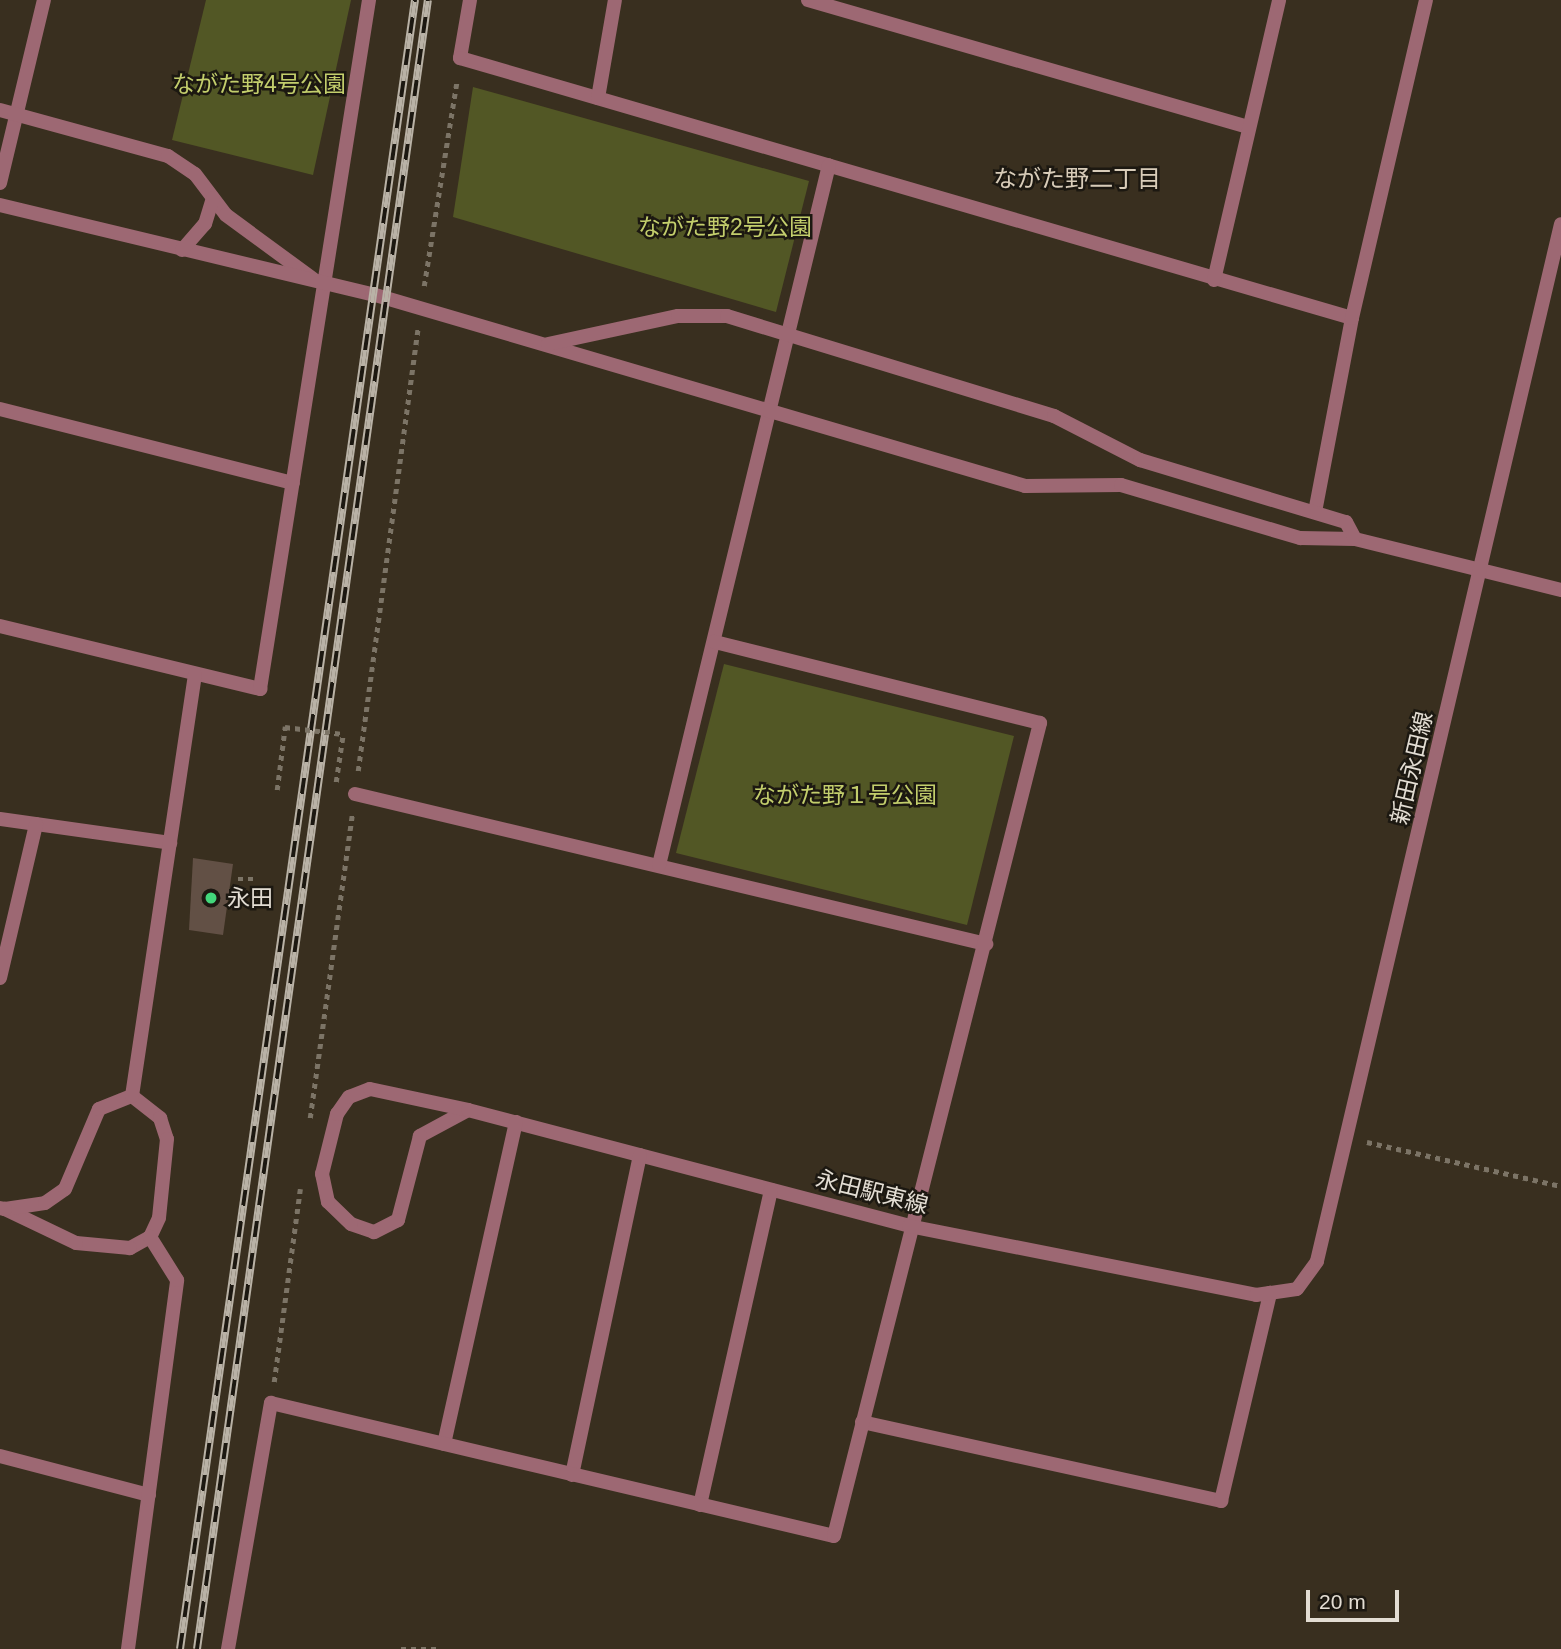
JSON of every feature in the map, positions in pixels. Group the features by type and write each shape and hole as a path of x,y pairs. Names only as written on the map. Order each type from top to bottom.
{"street":[{"path":"0,183 44,0"},
{"path":"0,626 260,689 321,284 369,0"},
{"path":"470,0 460,58 1352,318"},
{"path":"598,98 615,0"},
{"path":"808,0 1249,127"},
{"path":"1214,279 1279,0"},
{"path":"1315,512 1352,318 1426,0"},
{"path":"0,110 168,156 194,174 213,198 321,284"},
{"path":"659,865 772,415 829,165"},
{"path":"182,250 205,224 213,198"},
{"path":"0,205 420,309 772,415 1025,486 1121,485 1300,538 1355,539 1561,590"},
{"name":"新田永田線","path":"1270,1293 1297,1289 1317,1261 1561,224"},
{"path":"543,345 678,316 727,316 790,333 1054,416 1140,460 1346,522 1355,539"},
{"path":"0,408 293,483"},
{"path":"228,1649 271,1403 834,1536 909,1226 986,944 1040,723 714,642"},
{"path":"132,1096 194,675"},
{"path":"355,794 986,944"},
{"path":"0,819 170,844"},
{"path":"0,978 36,824"},
{"name":"永田駅東線","path":"468,1110 420,1136 398,1220 374,1232 351,1224 328,1202 322,1174 337,1114 349,1097 370,1089 468,1110 516,1122 909,1226 1270,1293"},
{"path":"2,1209 45,1203 65,1189 99,1109 132,1096"},
{"path":"2,1209 76,1243 130,1248 150,1237 163,1191 167,1139 160,1118 132,1096"},
{"path":"444,1444 516,1122"},
{"path":"572,1475 640,1155"},
{"path":"700,1505 771,1190"},
{"path":"128,1649 177,1280 150,1237"},
{"path":"862,1422 1221,1500 1270,1293"},
{"path":"0,1456 149,1495"}],"path":[{"path":"309,1126 420,309 460,58"},
{"path":"277,790 285,727 343,734 335,791 355,794"},
{"path":"238,879 256,879"},
{"path":"1348,1138 1561,1186"},
{"path":"271,1403 301,1182"},
{"path":"401,1649 437,1649"}],"green space":[{"name":"ながた野4号公園","path":"206,0 351,0 313,175 172,140"},
{"name":"ながた野2号公園","path":"473,87 809,181 776,312 453,217"},
{"name":"ながた野１号公園","path":"724,664 1014,736 967,925 676,853"}],"building":[{"path":"193,858 233,864 223,935 189,930"}],"railway":[{"path":"180,1649 415,0"},
{"path":"197,1649 428,0"}],"place":[{"name":"永田","path":"211,898"}],"district":[{"name":"ながた野二丁目","path":"1077,179"}]}
